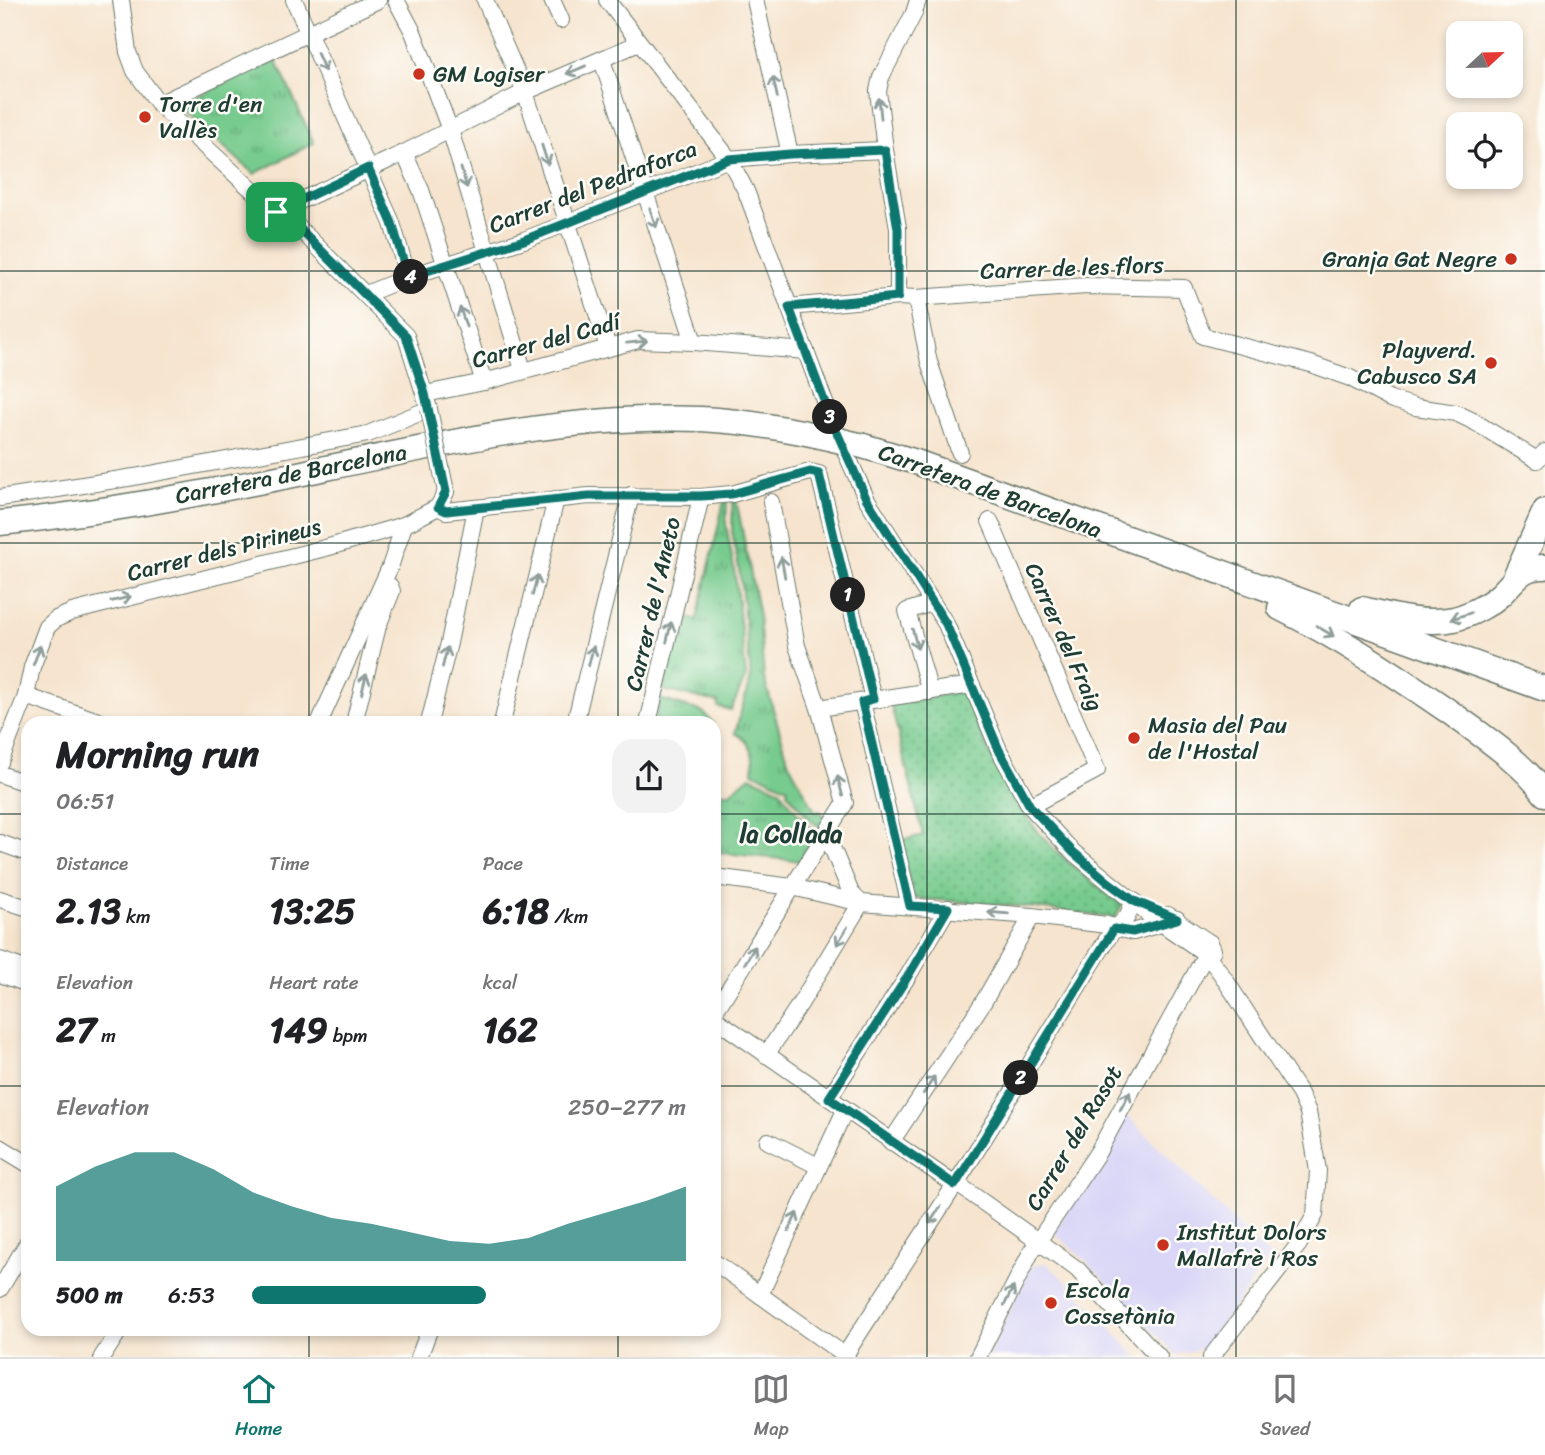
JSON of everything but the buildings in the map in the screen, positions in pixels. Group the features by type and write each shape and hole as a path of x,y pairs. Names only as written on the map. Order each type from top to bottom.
{"highway":[{"name":"Carretera de Barcelona","path":"0,523 144,503 452,442 582,423 700,419 784,429 863,446 1545,689"},
{"path":"1176,557 1361,609 1426,621 1455,619 1471,613 1501,594 1515,577 1545,511"},
{"path":"1176,557 1312,624 1346,644 1470,727 1541,783"},
{"path":"1515,577 1530,568 1545,567"}],"street":[{"path":"121,0 128,52 135,71 159,104 276,212 291,220 406,336 427,402 446,511 556,499 732,494 810,472 819,474 910,906"},
{"path":"294,0 392,223 408,277"},
{"path":"159,104 378,0"},
{"path":"396,0 413,32 450,130 523,370"},
{"path":"485,0 525,92 608,347"},
{"path":"552,0 561,20"},
{"path":"607,0 729,159 746,191 831,419 866,498 946,624 999,750 1030,806 1073,852 1134,901 1208,948 1220,972 1300,1094 1308,1112 1318,1171 1315,1215 1299,1244 1211,1357"},
{"path":"755,0 790,154"},
{"path":"898,297 898,229 878,91 881,77 918,0"},
{"path":"276,212 404,153 525,92 639,43"},
{"path":"602,60 694,342"},
{"name":"Carrer del Pedraforca","path":"366,294 408,277 524,240 729,159 885,150"},
{"path":"404,153 421,190 484,382"},
{"name":"Carrer de les flors","path":"916,298 1087,286 1184,288 1203,336 1311,364 1350,377 1390,399 1416,407 1456,413 1537,460 1545,452"},
{"path":"789,307 898,297 916,298 929,362 960,453"},
{"name":"Carrer del Cadí","path":"0,498 368,435 427,402 523,370 638,340 806,351"},
{"path":"577,716 631,495"},
{"name":"Carrer de l'Aneto","path":"650,716 701,496"},
{"path":"504,716 556,499"},
{"name":"Carrer dels Pirineus","path":"26,696 32,667 47,626 56,619 72,612 404,525 442,500"},
{"path":"721,1004 845,803 819,708 797,646 771,502"},
{"path":"431,716 449,643 476,508"},
{"name":"Carrer del Fraig","path":"989,522 1097,770 1030,806"},
{"path":"322,716 390,567 404,525"},
{"path":"333,688 390,586 392,591 378,626 356,716"},
{"path":"930,692 908,611 932,603"},
{"path":"819,708 972,685"},
{"path":"0,762 26,696 84,716"},
{"path":"0,774 21,782"},
{"path":"826,833 851,893 861,903"},
{"path":"0,843 21,850"},
{"path":"721,878 792,887 861,903 1032,916 1107,925 1133,932 1170,922"},
{"path":"0,898 21,906"},
{"path":"721,1267 846,1356 1114,929 1127,917 1134,901"},
{"path":"766,1055 861,903"},
{"path":"829,1098 908,976 948,908"},
{"path":"891,1142 984,1001 1032,916"},
{"name":"Carrer del Rasot","path":"978,1357 1031,1252 1098,1152 1208,948"},
{"path":"0,960 21,968"},
{"path":"0,974 21,982"},
{"path":"721,1021 1077,1269 1159,1357"},
{"path":"760,1296 845,1110"},
{"path":"768,1141 818,1166"},
{"path":"0,1147 21,1160"},
{"path":"0,1289 21,1254"},
{"path":"102,1357 116,1336"},
{"path":"419,1357 427,1336"}],"shaded area":[{"name":"Institut Dolors Mallafrè i Ros","path":"1126,1115 1270,1257 1206,1347 1176,1355 1086,1261 1054,1233 1074,1199 1100,1164"},
{"name":"Escola Cossetània","path":"1046,1263 1074,1288 1137,1357 988,1357 1032,1266"}],"green space":[{"path":"276,60 314,143 254,174 178,105"},
{"path":"733,499 736,499 759,616 764,678 789,763 816,813 820,811 826,819 822,828 810,820 787,792 788,788 753,772 751,749 745,740 735,733 751,677 740,575 732,531"},
{"path":"724,501 727,501 726,524 735,575 746,676 731,710 718,707 718,702 663,690 680,616 697,620"},
{"path":"963,691 1005,784 1027,818 1059,853 1122,905 1115,918 1028,907 914,898 899,841 923,835 891,705"},
{"path":"660,699 703,712 707,716 656,716"},
{"path":"750,776 779,789 806,824 818,831 801,861 721,853 721,793 730,793"}],"place":[{"name":"GM Logiser","path":"419,74"},
{"name":"Torre d'en Vallès","path":"145,117"},
{"name":"Granja Gat Negre","path":"1511,259"},
{"name":"Playverd. Cabusco SA","path":"1491,363"},
{"name":"Masia del Pau de l'Hostal","path":"1134,738"},
{"name":"Institut Dolors Mallafrè i Ros","path":"1163,1245"},
{"name":"Escola Cossetània","path":"1051,1303"}],"district":[{"name":"la Collada","path":"791,834"}],"route":[{"path":"885,150 898,229 898,297 789,307 831,419 866,498 946,624 999,750 1030,806 1073,852 1122,893 1134,901 1177,919 1133,932 1114,929 955,1185 829,1098 908,976 948,908 910,906 862,702 873,699 819,474 810,472 732,494 589,496 446,511 438,507 446,492 425,394 406,336 291,220 276,212 368,168 392,223 408,277 524,240 729,159 885,150"}]}
